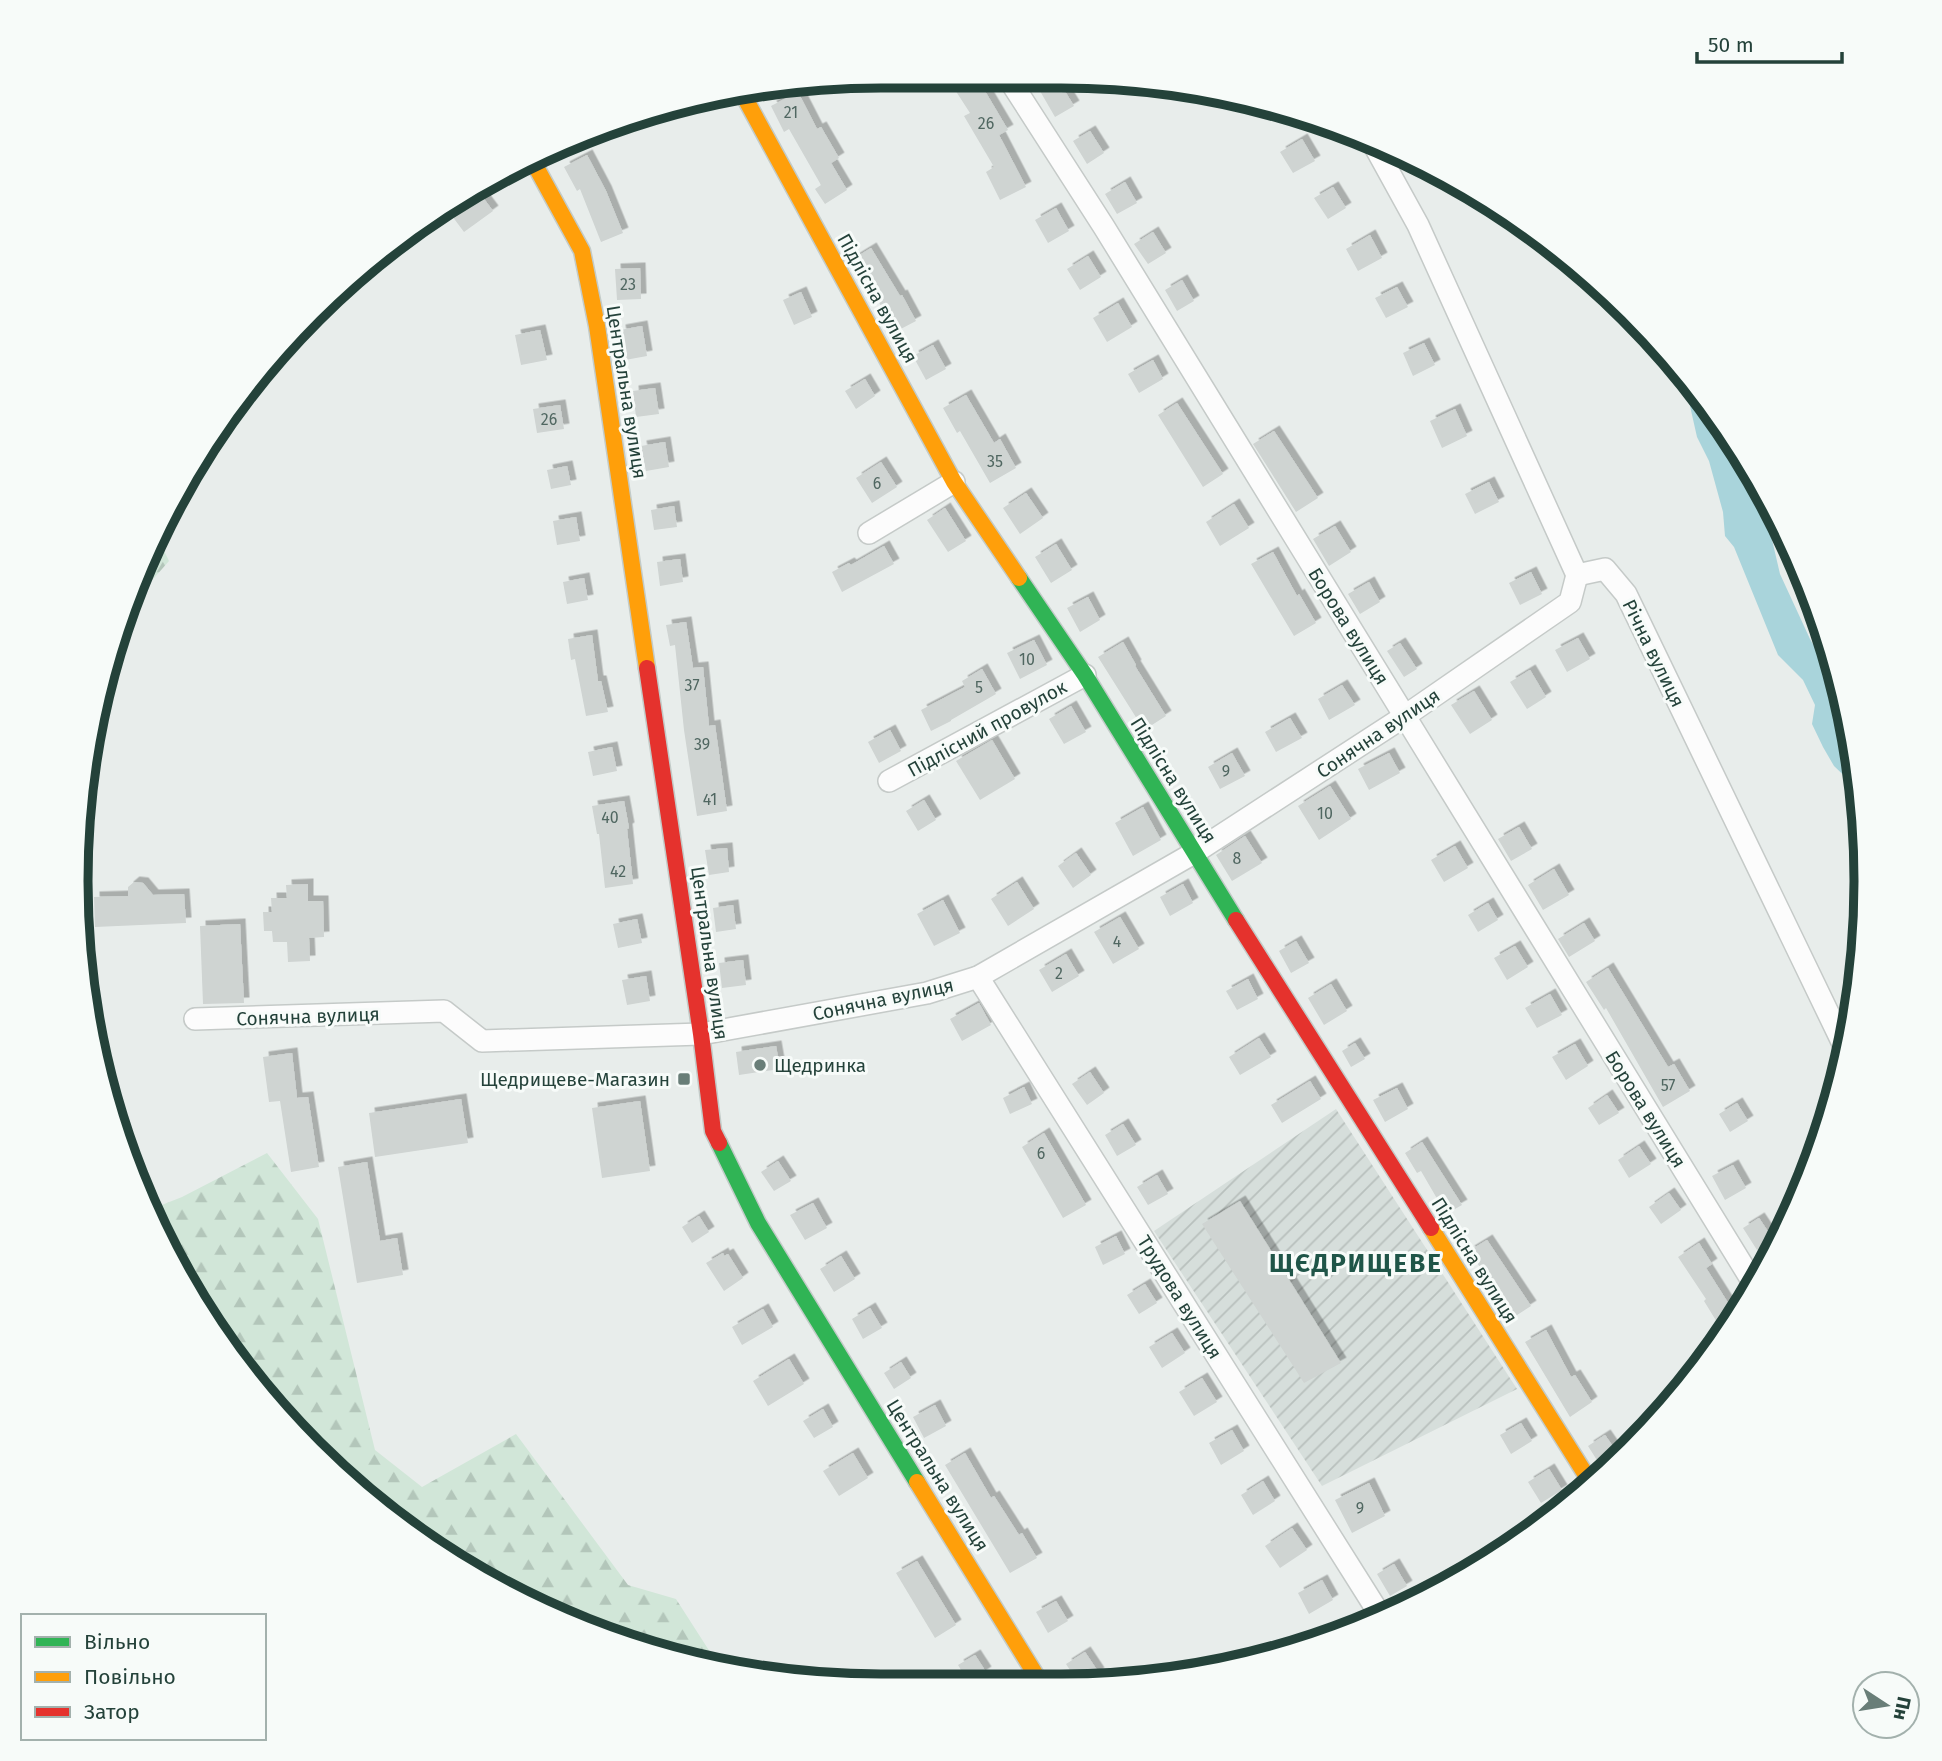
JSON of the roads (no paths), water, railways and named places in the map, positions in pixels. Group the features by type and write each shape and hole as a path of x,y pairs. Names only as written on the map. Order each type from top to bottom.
{"street":[{"name":"Борова вулиця","path":"1015,88 1104,227 1749,1276"},
{"name":"Підлісна вулиця","path":"746,100 954,482 1085,675 1586,1475"},
{"path":"1379,154 1418,225 1577,575"},
{"name":"Центральна вулиця","path":"536,166 582,251 597,326 713,1131 758,1223 1035,1674"},
{"path":"869,533 954,482"},
{"name":"Річна вулиця","path":"1577,575 1605,569 1626,594 1839,1035"},
{"name":"Сонячна вулиця","path":"195,1019 443,1011 482,1041 701,1034 927,993 978,977 1194,853 1405,716 1570,603 1577,575"},
{"name":"Підлісний провулок","path":"889,781 1085,675"},
{"name":"Трудова вулиця","path":"978,977 1376,1608"}],"water":[{"path":"1687,393 1721,440 1767,520 1780,574 1822,659 1839,726 1848,780 1834,766 1823,747 1812,724 1815,705 1803,680 1778,655 1734,547 1725,536 1723,512 1709,461 1697,437"}],"place":[{"name":"Щедринка","path":"760,1065"},
{"name":"Щедрищеве-Магазин","path":"684,1079"}],"district":[{"name":"ЩЄДРИЩЕВЕ","path":"1356,1263"}]}
